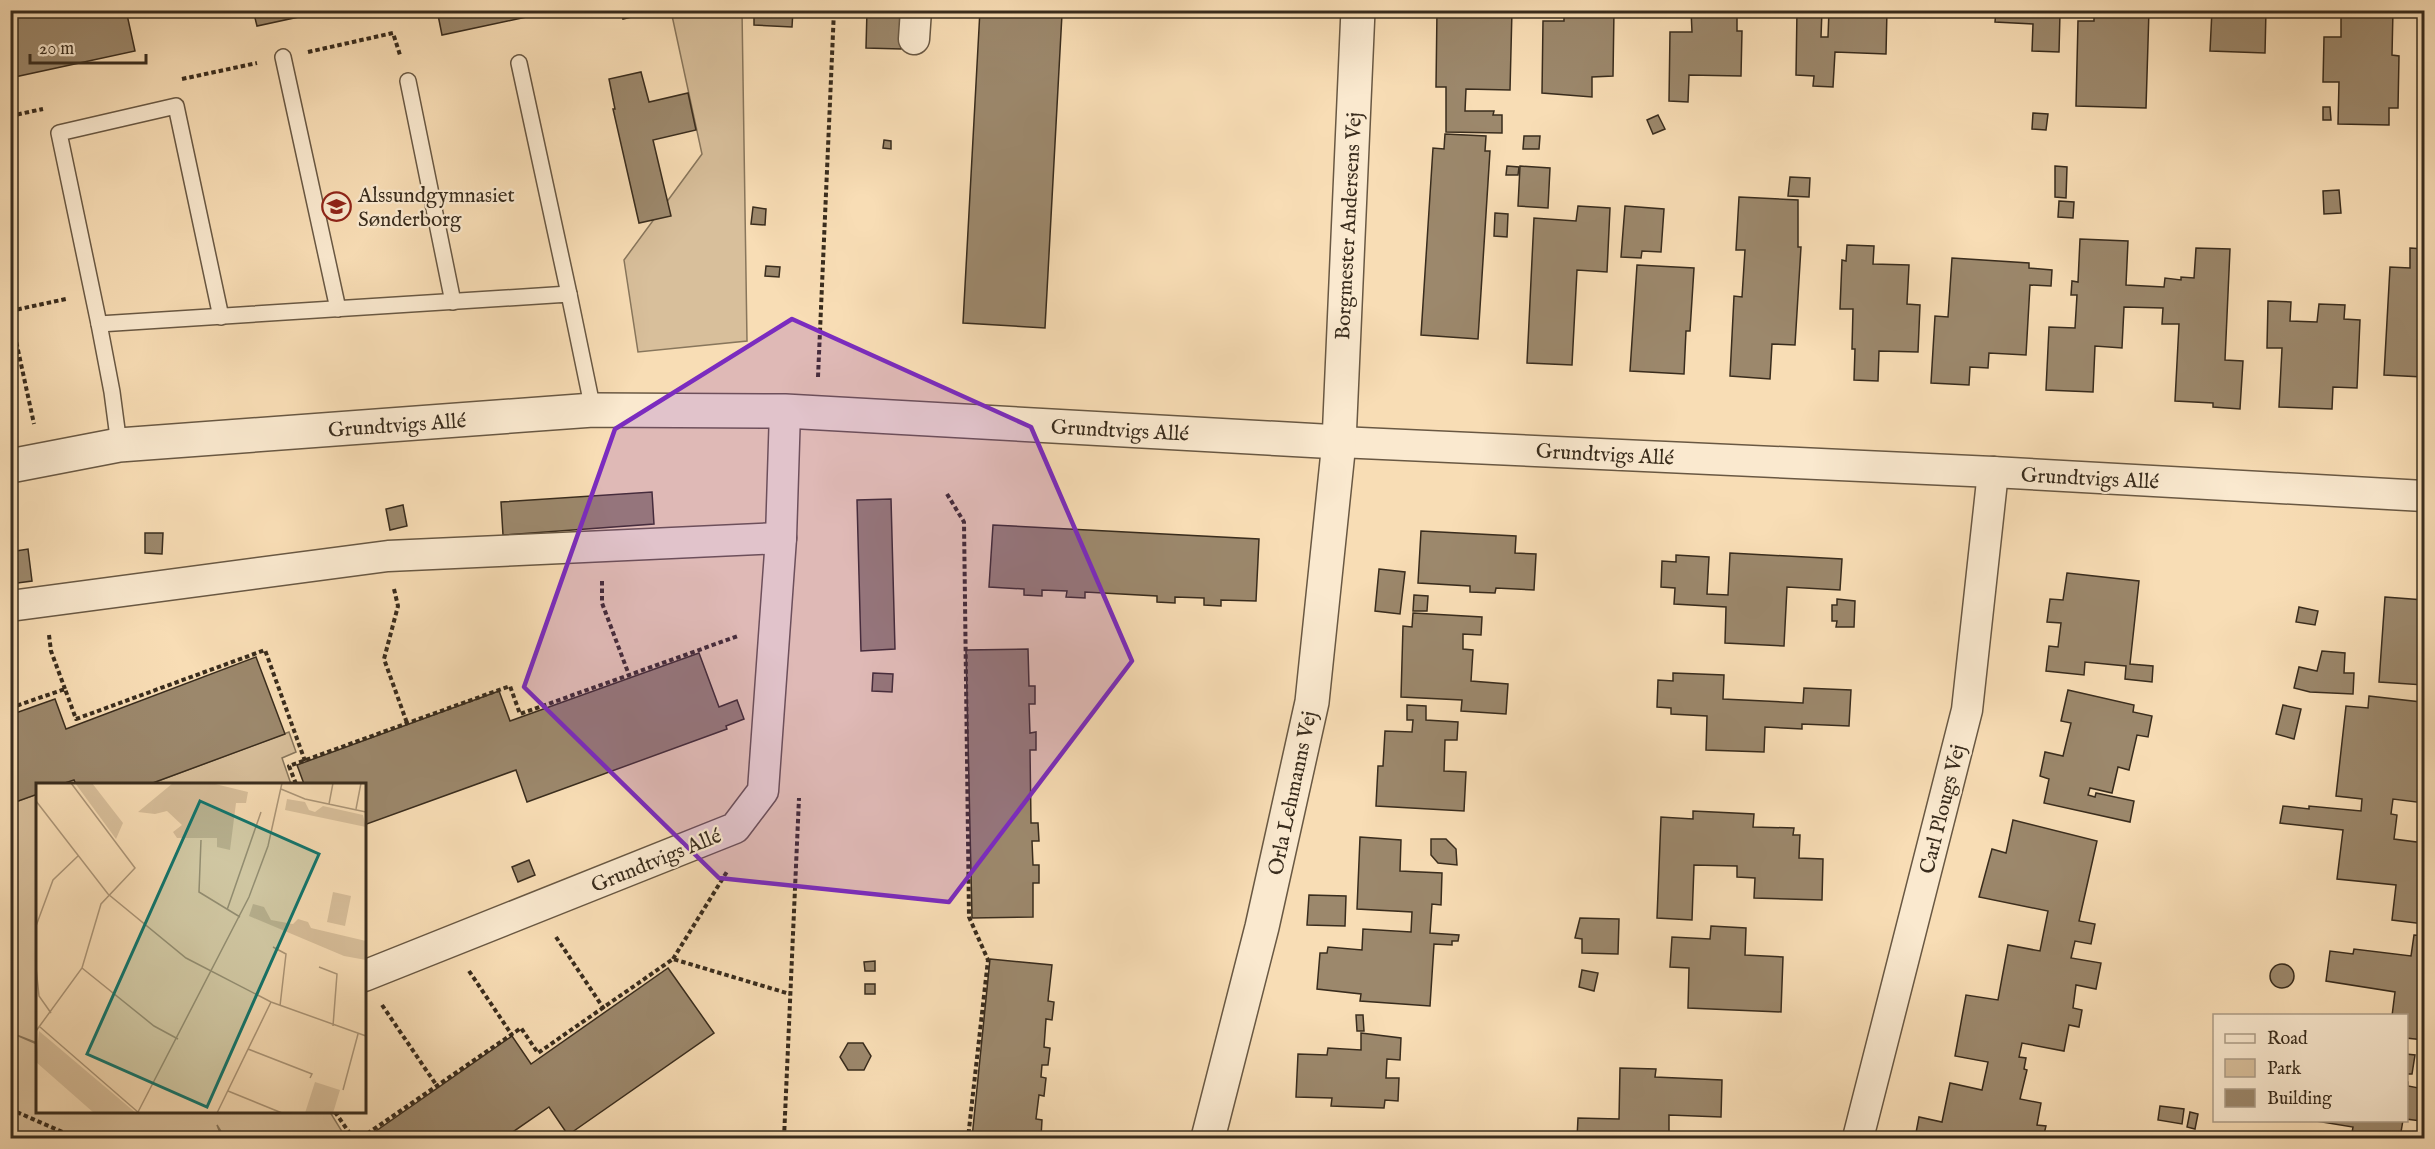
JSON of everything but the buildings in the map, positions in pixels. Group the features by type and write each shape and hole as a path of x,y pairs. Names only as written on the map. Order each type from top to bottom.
{"street":[{"name":"Borgmester Andersens Vej","path":"1339,442 1358,10"},
{"name":"Grundtvigs Allé","path":"10,466 119,446 593,410 785,411 1339,442 1993,472 2424,496"},
{"name":"Grundtvigs Allé","path":"371,987 449,942 735,828 763,791 781,538 785,411"},
{"name":"Orla Lehmanns Vej","path":"1208,1138 1262,927 1312,702 1339,442"},
{"name":"Carl Plougs Vej","path":"1858,1138 1967,710 1993,472"},
{"path":"10,606 388,556 781,538"}],"lane":[{"path":"283,57 338,309"},
{"path":"519,63 593,410"},
{"path":"408,81 453,302"},
{"path":"119,446 112,392 99,324 59,133 177,106 221,316"},
{"path":"99,324 569,294"}],"path":[{"path":"181,79 393,33 408,81"},
{"path":"10,116 45,109"},
{"path":"42,460 10,312 93,294"},
{"path":"947,494 964,522 969,917 988,960 968,1138"},
{"path":"601,547 602,603 629,675"},
{"path":"388,556 398,606 384,659 408,723"},
{"path":"44,602 51,651 75,718 265,651 305,760"},
{"path":"296,783 289,766 510,686 520,714 774,623"},
{"path":"10,708 65,689"},
{"path":"361,1138 521,1028 538,1053 673,959 737,855 735,828"},
{"path":"536,908 604,1008"},
{"path":"449,942 512,1035"},
{"path":"673,959 790,994"},
{"path":"371,987 437,1086"},
{"path":"10,1109 76,1138"},
{"path":"336,1113 353,1138"}],"highlighted area":[{"path":"792,319 1031,427 1132,661 949,902 719,878 524,687 615,429"}],"green space":[{"path":"671,11 742,11 747,341 638,352 624,260 702,154"},
{"path":"289,732 296,752 282,758 291,783 153,783"},
{"path":"36,794 36,1043 14,1034 36,1044 36,1113 331,1113 346,1138 225,1138 217,1125 222,1138 11,1138 10,804"}],"place":[{"name":"Alssundgymnasiet Sønderborg","path":"337,207"}]}
